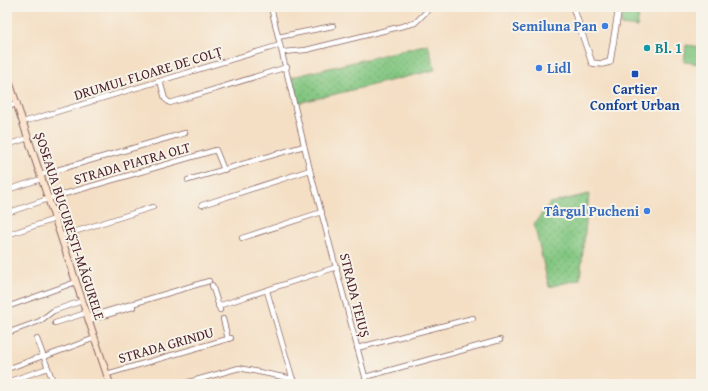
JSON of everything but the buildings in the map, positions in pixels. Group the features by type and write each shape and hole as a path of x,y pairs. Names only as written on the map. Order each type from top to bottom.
{"main road":[{"name":"ȘOSEAUA BUCUREȘTI-MĂGURELE","path":"7,75 110,384"}],"street":[{"name":"STRADA TEIUȘ","path":"271,7 310,170 367,384"},
{"path":"282,52 306,50 415,23 431,7"},
{"path":"573,7 592,63 602,64 610,62 619,7"},
{"path":"278,37 334,26"},
{"name":"DRUMUL FLOARE DE COLȚ","path":"23,122 280,45"},
{"path":"160,81 165,99 170,103 286,67"},
{"path":"7,107 17,103"},
{"path":"7,190 41,177 185,133"},
{"path":"7,145 28,138"},
{"path":"188,180 304,146"},
{"name":"STRADA PIATRA OLT","path":"7,213 48,199 217,150 224,170"},
{"path":"202,205 310,170"},
{"path":"61,236 153,207"},
{"path":"242,238 322,212"},
{"path":"7,235 55,219"},
{"name":"STRADA GRINDU","path":"88,316 211,283 219,308 337,267"},
{"path":"7,307 76,282"},
{"path":"182,384 239,368 293,381 267,291"},
{"path":"7,333 40,321 53,311 82,301"},
{"path":"55,323 152,302"},
{"path":"358,348 473,318"},
{"name":"STRADA GRINDU","path":"107,374 230,338 223,319"},
{"path":"7,368 94,338"},
{"path":"37,339 54,384"},
{"path":"365,377 500,340"},
{"path":"7,382 48,368"}],"green space":[{"path":"623,7 640,7 637,27 621,25"},
{"path":"428,44 435,70 298,103 292,77"},
{"path":"686,45 701,47 701,64 684,62"},
{"path":"589,194 580,279 549,287 534,224 550,203"}],"place":[{"name":"Semiluna Pan","path":"605,26"},
{"name":"Bl. 1","path":"647,48"},
{"name":"Lidl","path":"539,68"},
{"name":"Cartier Confort Urban","path":"635,74"},
{"name":"Târgul Pucheni","path":"647,211"}]}
